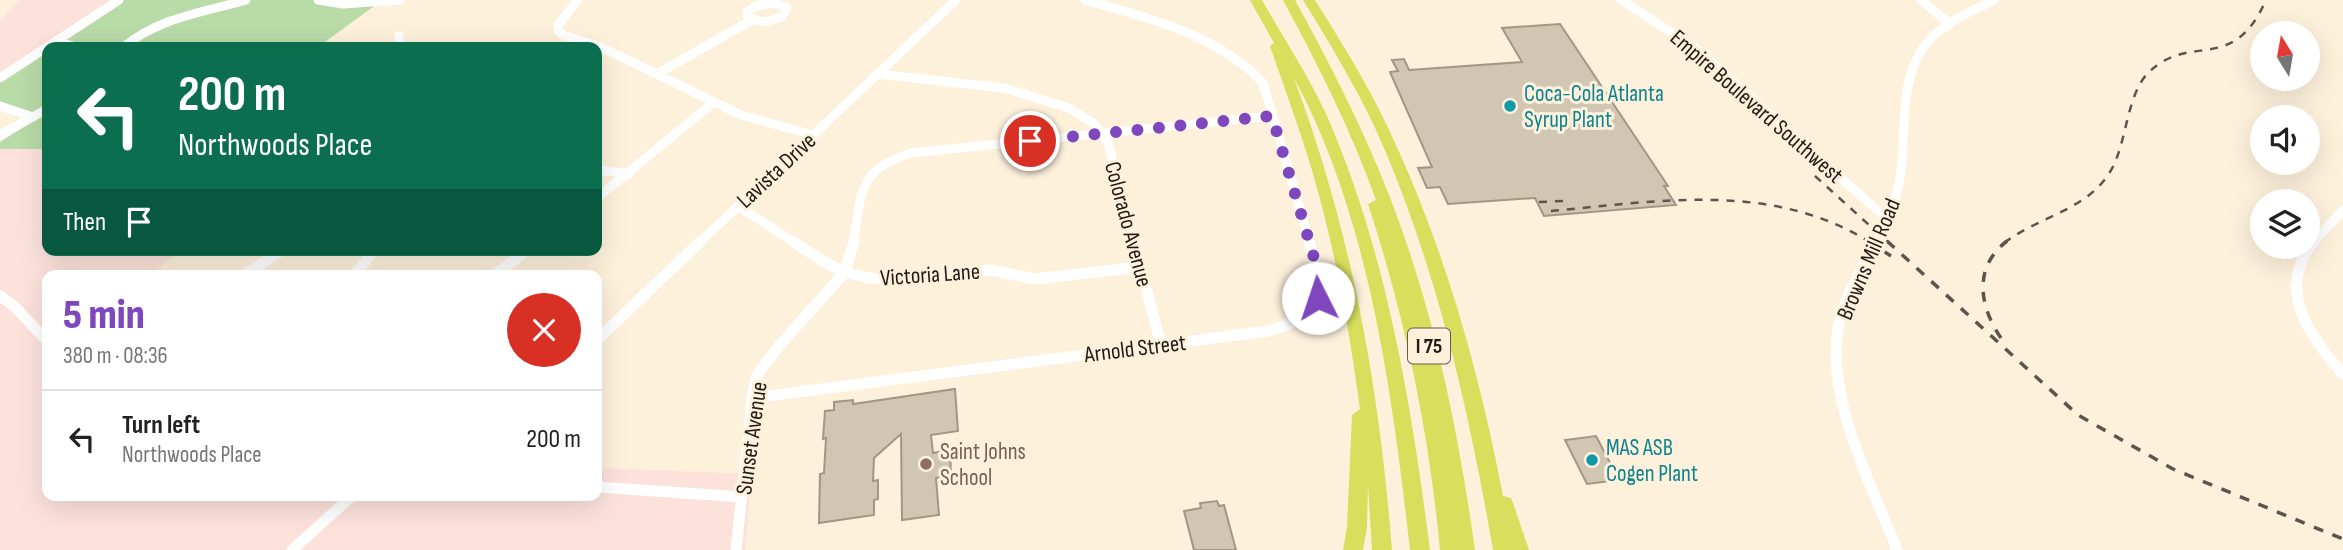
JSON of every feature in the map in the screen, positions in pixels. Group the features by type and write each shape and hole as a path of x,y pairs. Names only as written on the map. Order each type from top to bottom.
{"highway":[{"name":"I 75","path":"1256,0 1294,64 1319,115 1348,188 1374,272 1394,362 1420,550"},
{"name":"I 75","path":"1289,0 1332,76 1365,148 1397,232 1426,332 1451,448 1465,550"},
{"path":"1309,0 1351,66 1378,117 1416,205 1438,266 1463,353 1488,458 1503,550"},
{"path":"1266,18 1330,206 1355,319 1374,458 1382,550"},
{"path":"1365,148 1361,164 1382,222 1416,350 1436,445 1450,550"},
{"path":"1353,550 1357,527 1363,374"},
{"path":"1488,458 1519,550"}],"street":[{"path":"56,41 119,0"},
{"path":"128,42 154,28 246,0"},
{"path":"318,0 343,4 400,0"},
{"path":"579,0 558,25 558,30 563,35 581,42"},
{"name":"Lavista Drive","path":"602,335 956,0"},
{"name":"Arnold Street","path":"752,398 1281,328 1305,315 1318,298 1320,278 1263,83 1256,72 1243,62 1168,28 1085,0"},
{"name":"Empire Boulevard Southwest","path":"1621,0 1697,49 1888,220"},
{"path":"1921,0 1950,24"},
{"name":"Browns Mill Road","path":"1897,550 1848,418 1838,380 1836,346 1841,315 1888,220 1901,174 1913,65 1927,43 1950,24 1994,0"},
{"path":"657,75 752,20"},
{"path":"0,78 42,50"},
{"path":"602,50 756,121 813,135"},
{"name":"Colorado Avenue","path":"877,74 961,81 1021,90 1085,117 1104,133 1161,345"},
{"path":"602,194 714,102"},
{"path":"0,106 33,117"},
{"path":"0,135 42,112"},
{"path":"845,272 852,257 864,181 872,169 886,160 911,153 1272,116"},
{"path":"602,171 629,174"},
{"name":"Victoria Lane","path":"737,206 826,263 845,272 869,278 894,280 990,270 1035,279 1140,267"},
{"path":"2343,210 2306,252 2297,270 2296,292 2301,311 2313,336 2343,374"},
{"path":"252,270 273,256"},
{"path":"359,270 369,256"},
{"path":"501,270 519,256"},
{"name":"Sunset Avenue","path":"736,550 752,398 757,375 779,346 845,272"},
{"path":"0,296 15,306 42,336"},
{"path":"602,487 742,497"},
{"path":"292,550 346,501"}],"shaded area":[{"path":"19,0 116,0 51,42 42,42 42,48 0,75 0,21"},
{"path":"0,149 42,149 42,256 174,256 156,270 42,270 42,501 602,501 602,468 752,474 745,550 0,550"}],"green space":[{"path":"121,0 388,0 377,4 325,42 58,42"},
{"path":"42,52 42,149 0,149 0,142 38,118 0,105 0,81"}],"building":[{"name":"Coca-Cola Atlanta Syrup Plant","path":"1560,24 1668,186 1664,186 1676,205 1544,216 1535,198 1448,204 1440,187 1427,188 1418,168 1432,167 1390,72 1398,71 1392,60 1404,59 1409,70 1522,62 1502,28"},
{"path":"955,389 958,431 931,435 933,453 950,450 951,476 936,478 939,515 902,520 901,434 874,458 873,481 878,480 878,499 874,500 874,515 819,523 820,474 824,473 826,438 823,439 825,411 834,410 834,402 853,400 853,404"},
{"name":"MAS ASB Cogen Plant","path":"1596,436 1619,480 1587,484 1565,440"},
{"path":"1217,501 1219,506 1224,505 1236,550 1194,550 1184,511 1201,508 1200,503"}],"railway":[{"path":"2004,243 2075,204 2100,185 2116,161 2131,106 2141,82 2149,72 2165,60 2225,45 2239,38 2253,23 2266,0"},
{"path":"1815,176 1889,243"},
{"path":"1551,211 1674,200 1756,203 1795,210 1834,223 1871,243"},
{"path":"1539,202 1564,201"},
{"path":"1868,241 1891,256"},
{"path":"1887,241 2078,415 2173,469 2343,539"},
{"path":"2001,338 1988,313 1983,287 1989,263 1996,251 2007,241"}],"place":[{"name":"Coca-Cola Atlanta Syrup Plant","path":"1510,106"},
{"name":"MAS ASB Cogen Plant","path":"1592,460"},
{"name":"Saint Johns School","path":"926,464"}],"route":[{"path":"1030,141 1272,116 1320,278 1318,298"}]}
